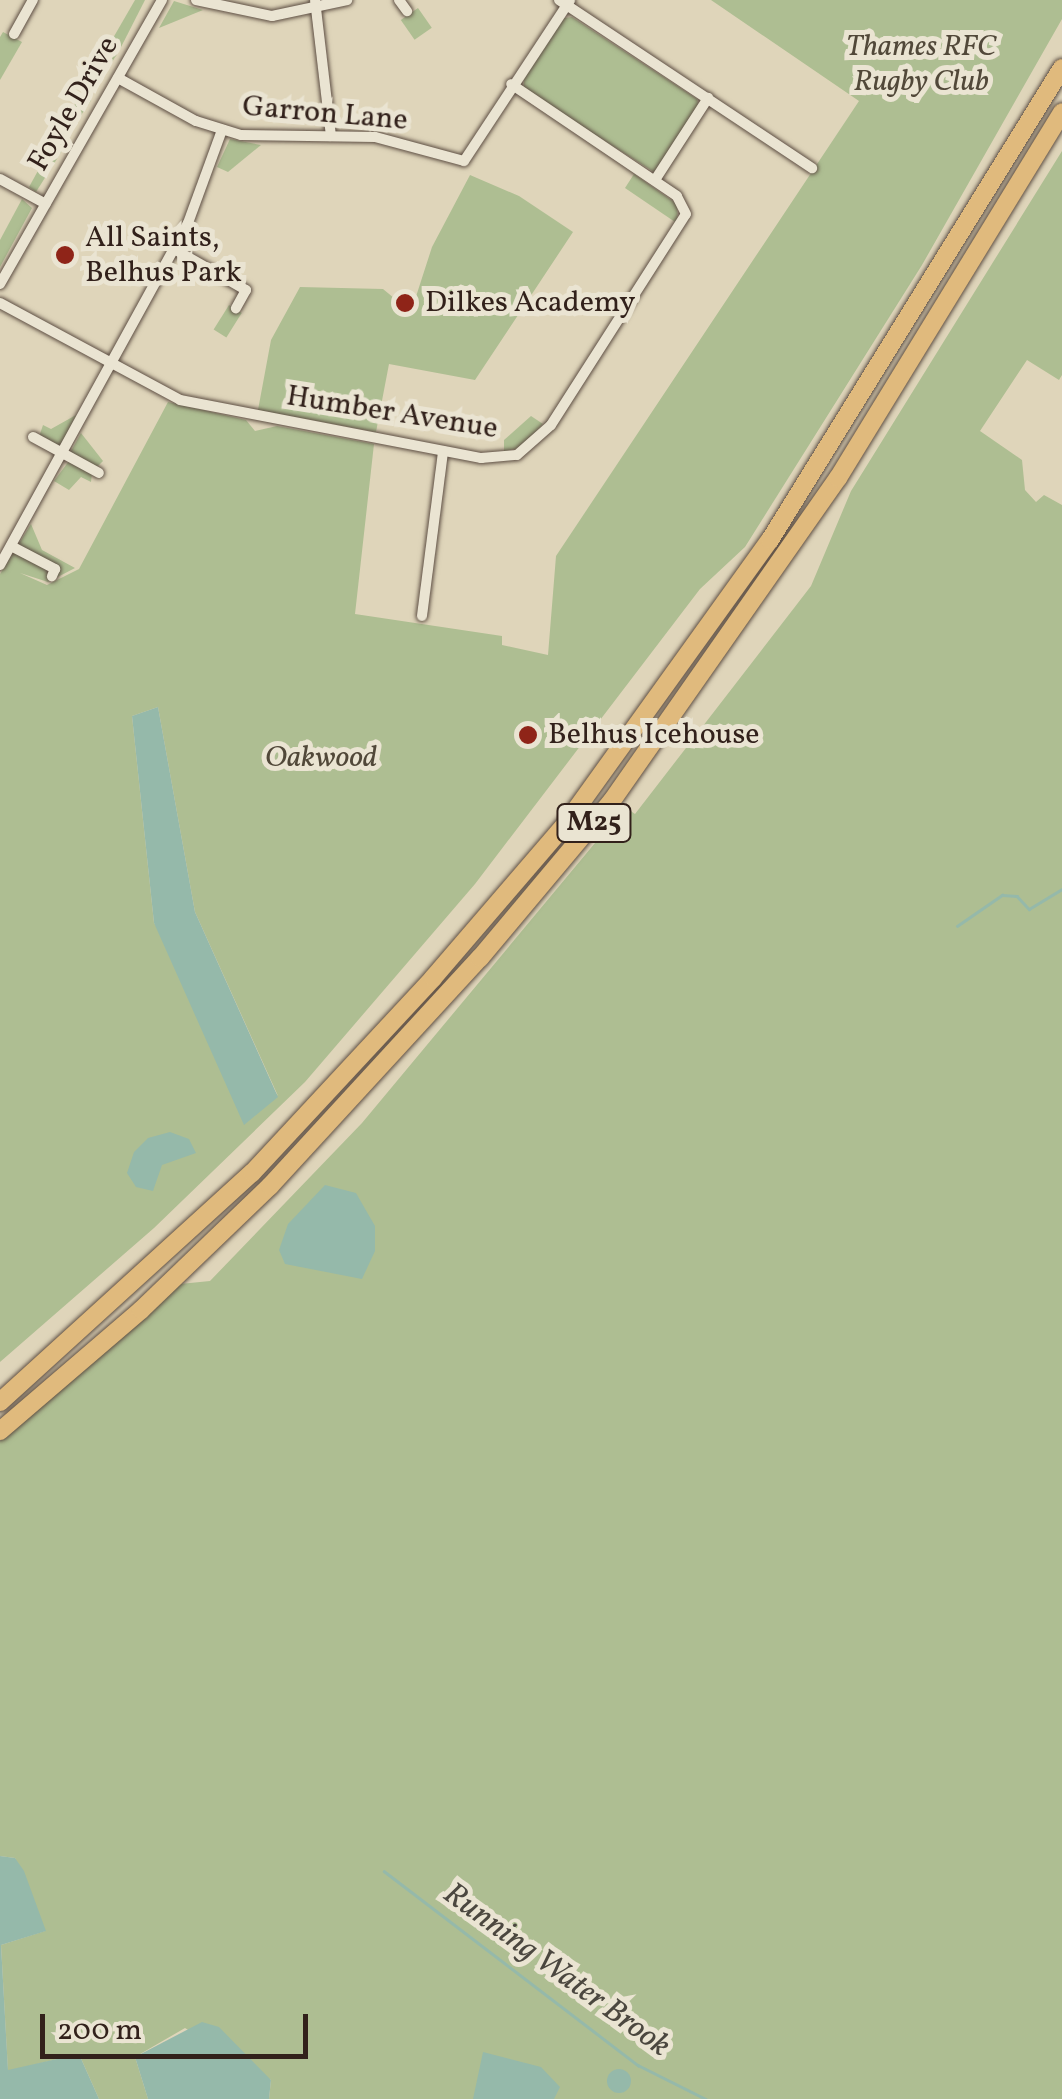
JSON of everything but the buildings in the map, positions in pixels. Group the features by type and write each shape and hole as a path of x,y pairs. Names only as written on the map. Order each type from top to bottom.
{"highway":[{"name":"M25","path":"1028,125 1062,59"},
{"name":"M25","path":"0,1402 264,1161 567,822 760,556 1062,68"},
{"name":"M25","path":"0,1430 141,1310 291,1164 512,923 611,802 838,478 1062,112"}],"street":[{"path":"14,34 33,0"},
{"name":"Foyle Drive","path":"0,284 162,0"},
{"path":"196,0 246,14 347,0"},
{"path":"399,0 407,11"},
{"path":"565,2 812,168"},
{"name":"Garron Lane","path":"118,78 222,130 276,140 331,136 396,141 464,161 565,2"},
{"path":"316,5 331,136"},
{"name":"Humber Avenue","path":"0,303 180,400 442,450 506,458 539,441 683,227 683,203 511,84"},
{"path":"655,180 708,98"},
{"path":"0,565 174,249 222,130"},
{"path":"0,179 46,204"},
{"path":"174,249 246,290 236,308"},
{"path":"33,438 98,474"},
{"path":"422,616 442,450"},
{"path":"10,546 56,569"}],"green space":[{"path":"135,0 145,0 119,51 109,45"},
{"path":"711,0 1062,0 1062,19 922,265 745,547 700,589 475,884 305,1082 154,1228 0,1362 0,574 31,524 42,550 75,568 48,582 20,573 47,585 79,569 168,402 246,420 255,431 277,426 374,444 355,614 502,636 502,645 548,655 556,556 859,101","holes":["158,707 195,912 278,1096 154,923 132,716"]},
{"path":"174,1 203,10 159,28"},
{"path":"418,8 432,28 415,40 401,20"},
{"path":"572,17 697,99 699,107 654,172 524,90 524,79 564,18"},
{"path":"3,32 22,42 0,80 0,37"},
{"path":"108,48 117,54 90,95 81,89"},
{"path":"82,94 91,100 64,141 55,135"},
{"path":"230,139 261,145 228,172 217,167"},
{"path":"55,140 65,146 36,192 29,187"},
{"path":"1062,151 1062,375 1059,380 1027,360 980,431 1022,460 1025,490 1036,502 1044,495 1062,505 1062,2099 269,2099 271,2080 185,2028 135,2057 148,2099 99,2099 79,2054 8,2071 1,1945 45,1931 15,1858 0,1856 0,1441 180,1284 210,1281 362,1123 625,807 635,814 811,586 851,491"},
{"path":"634,174 677,204 678,224 625,188"},
{"path":"470,175 519,196 573,232 475,380 389,364 376,432 258,410 271,340 300,287 383,289 411,312 432,247"},
{"path":"22,199 32,208 0,267 0,240"},
{"path":"229,305 242,313 226,338 214,330"},
{"path":"76,415 61,446 39,437 43,425 51,429"},
{"path":"531,416 543,424 521,447 504,452 504,440"},
{"path":"81,433 103,461 97,467 70,453"},
{"path":"69,461 92,473 91,482 81,477 69,490 54,481"}],"shaded area":[{"path":"158,707 195,912 278,1097 244,1125 154,923 132,716"},
{"path":"170,1132 189,1139 196,1153 162,1165 153,1191 136,1187 127,1173 134,1152 148,1138"},
{"path":"325,1185 356,1193 375,1226 375,1251 362,1279 285,1264 279,1250 288,1224"},
{"path":"0,1856 15,1858 24,1871 46,1931 1,1945 8,2070 79,2054 99,2099 0,2099"},
{"path":"202,2022 219,2027 271,2080 269,2099 148,2099 135,2057"},
{"path":"483,2052 541,2067 560,2087 554,2099 473,2099"},
{"path":"619,2069 628,2072 628,2090 619,2093 610,2090 607,2081 610,2072"}],"waterway":[{"path":"957,926 1002,895 1017,896 1029,909 1062,889"},
{"name":"Running Water Brook","path":"384,1871 638,2065 706,2099"}],"place":[{"name":"All Saints, Belhus Park","path":"65,255"},
{"name":"Dilkes Academy","path":"405,303"},
{"name":"Belhus Icehouse","path":"528,735"}],"park label":[{"name":"Thames RFC Rugby Club","path":"921,64"},
{"name":"Oakwood","path":"321,758"}]}
